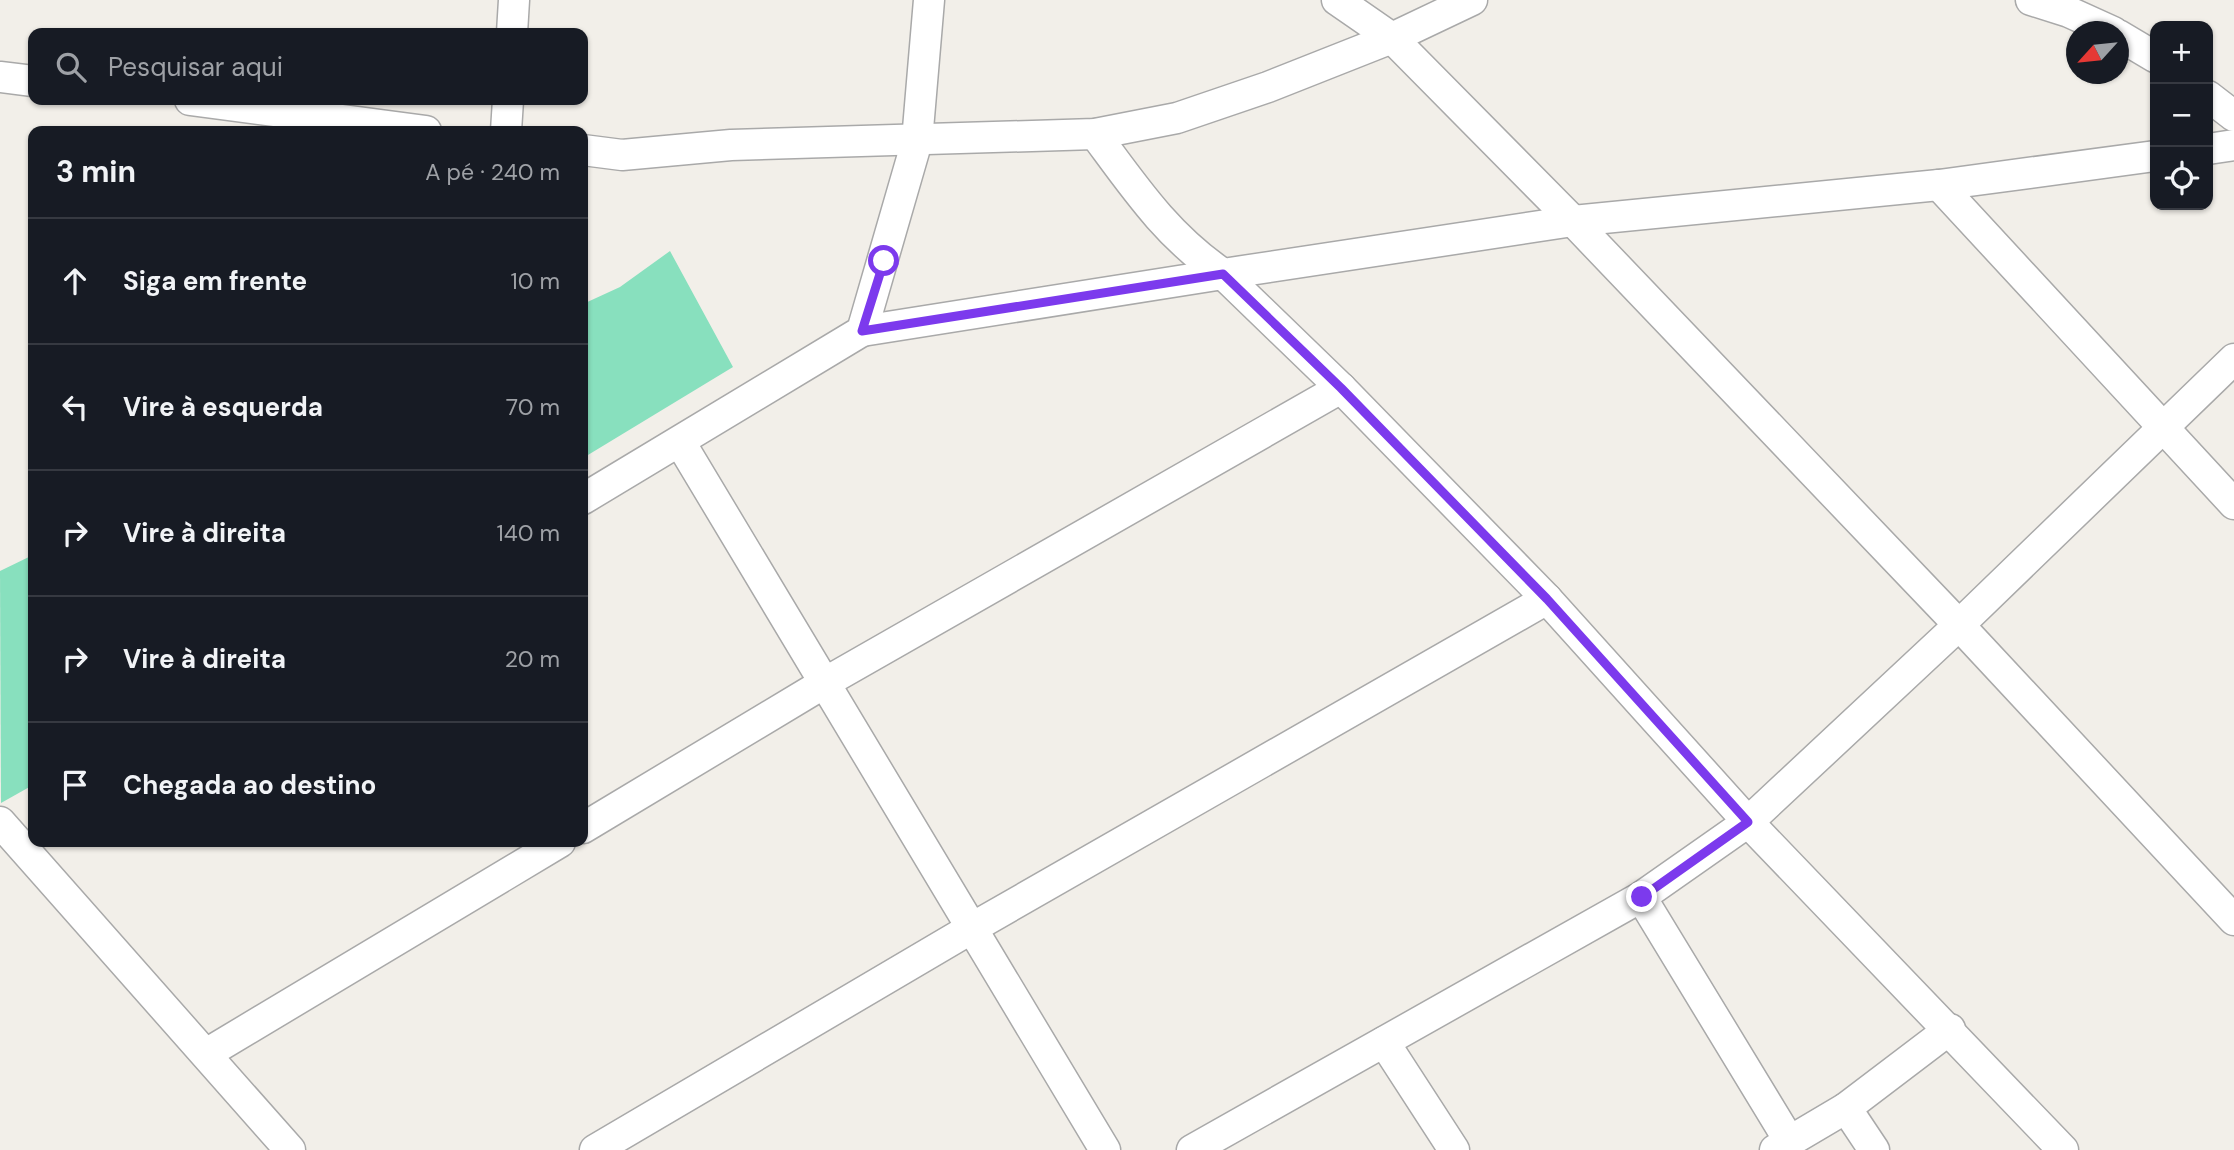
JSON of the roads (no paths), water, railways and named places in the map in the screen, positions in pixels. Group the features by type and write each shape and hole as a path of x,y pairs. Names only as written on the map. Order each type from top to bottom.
{"street":[{"path":"512,28 514,0"},
{"path":"862,331 917,141 929,0"},
{"path":"1337,0 1392,38 1573,221 1959,625 2234,919"},
{"path":"588,151 622,155 731,145 1095,134 1177,118 1268,87 1392,38 1472,0"},
{"path":"2031,0 2089,21"},
{"path":"2129,41 2150,54"},
{"path":"0,77 28,80"},
{"path":"2213,100 2234,116"},
{"path":"228,105 388,126"},
{"path":"506,126 508,105"},
{"path":"1095,134 1169,231 1192,253 1223,274 1341,388 1547,599 1748,822 1950,1029 2063,1150"},
{"path":"2213,148 2234,145"},
{"path":"588,496 862,331 1573,221 1939,185 2150,157"},
{"path":"1939,185 2234,505"},
{"path":"1192,1150 1642,897 1748,822 1959,625 2234,359"},
{"path":"588,825 826,682 1341,388"},
{"path":"680,442 1105,1150"},
{"path":"595,1150 972,928 1547,599"},
{"path":"14,826 28,843"},
{"path":"32,847 290,1150"},
{"path":"206,1054 551,847"},
{"path":"1642,897 1782,1146 1846,1108 1950,1029"},
{"path":"1384,1042 1454,1150"},
{"path":"1846,1108 1874,1150"}]}
